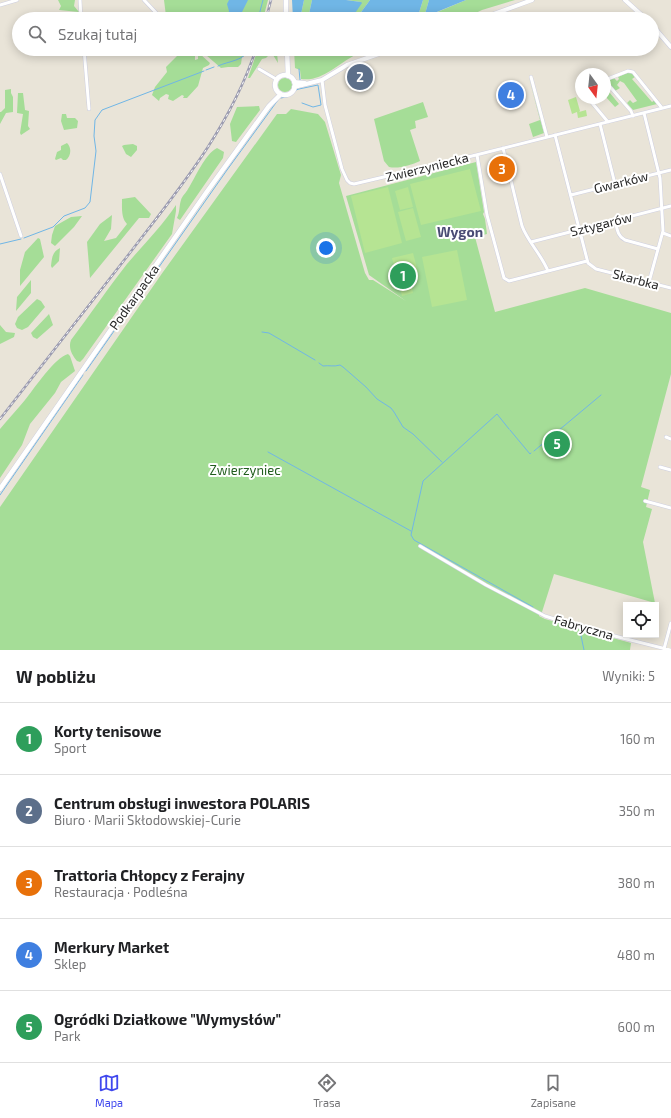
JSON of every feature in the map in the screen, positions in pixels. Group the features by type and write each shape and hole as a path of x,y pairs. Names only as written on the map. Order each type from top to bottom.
{"main road":[{"path":"286,0 286,12"},
{"path":"286,76 288,56"},
{"path":"286,76 294,84 292,91 288,94 279,93 275,86 276,79 286,76"},
{"name":"Podkarpacka","path":"0,489 206,193 279,93"}],"street":[{"path":"0,5 17,0"},
{"path":"80,0 81,12"},
{"path":"144,0 155,12"},
{"path":"499,12 532,0"},
{"path":"625,0 638,12"},
{"path":"659,34 671,47"},
{"path":"85,56 89,109"},
{"path":"294,84 322,80 347,65 373,56"},
{"path":"259,69 276,79"},
{"path":"611,78 628,71 632,72 662,108"},
{"path":"531,77 547,137"},
{"name":"Zwierzyniecka","path":"322,80 324,101 342,169 347,180 350,183 357,184 671,106"},
{"path":"611,87 631,111 633,116"},
{"path":"593,104 608,122"},
{"path":"644,113 659,173 663,233 649,282"},
{"path":"600,124 615,184"},
{"path":"477,155 487,215 504,278 509,281 587,261 555,135"},
{"path":"503,148 522,226 548,271"},
{"name":"Gwarków","path":"570,195 671,170"},
{"path":"0,174 21,236"},
{"name":"Sztygarów","path":"531,242 671,206"},
{"path":"615,220 618,234 623,239 658,249"},
{"path":"663,233 671,236"},
{"name":"Skarbka","path":"587,261 593,267 600,270 671,288"},
{"path":"666,437 671,439"},
{"path":"660,467 671,470"},
{"path":"645,502 671,508"},
{"name":"Fabryczna","path":"420,546 486,585 545,616 655,648 670,650"},
{"path":"664,649 671,623"}],"green space":[{"path":"58,0 75,0 74,6 79,12 59,10 61,6"},
{"path":"164,0 268,0 265,12 166,12"},
{"path":"304,0 312,0 309,12 301,12"},
{"path":"346,0 370,0 361,12 355,12 361,2"},
{"path":"423,0 429,0 426,12 419,12"},
{"path":"466,0 515,0 478,12 438,12"},
{"path":"177,56 195,56 195,60 198,59 198,56 202,56 210,63 203,68 198,86 187,98 183,98 184,96 182,95 173,101 168,99 169,95 166,94 160,98 159,101 152,95 155,87 167,72 166,67"},
{"path":"207,56 244,56 242,57 241,64 238,67 221,68"},
{"path":"256,56 268,56 262,59 250,78 248,78"},
{"path":"274,56 277,56 278,63"},
{"path":"294,56 354,56 330,72 316,78 301,79 300,70 295,68"},
{"path":"631,72 635,77 632,79 652,102 655,100 657,104 633,110 627,103 630,100 633,103 637,101 624,83 620,81 617,85 620,88 615,91 611,86 611,79 614,78 617,81 619,79 618,77"},
{"path":"285,78 290,80 292,85 290,90 285,92 280,90 278,85 280,80"},
{"path":"529,78 544,133 533,137 529,124 540,120"},
{"path":"11,89 13,97 13,112 6,113 0,124 0,112 5,108 5,90"},
{"path":"18,93 23,93 25,110 29,111 28,126 30,129 21,135 23,114 17,113"},
{"path":"611,94 619,104 615,107 611,103"},
{"path":"575,97 575,104 578,104 579,112 586,110 587,116 578,118 577,112 572,114 568,100"},
{"path":"423,102 428,117 415,121 416,128 410,130 420,161 401,167 389,167 384,161 374,119"},
{"path":"259,106 260,110 236,142 232,141 230,124 237,107"},
{"name":"Zwierzyniec","path":"291,109 318,114 325,122 341,175 339,183 365,273 369,280 373,280 406,301 369,275 346,196 476,162 487,234 475,237 495,312 585,288 671,313 671,374 641,487 650,490 646,507 652,509 643,542 655,602 554,574 542,612 539,613 539,616 545,619 631,643 630,650 0,650 0,507 163,272 277,114 286,114"},
{"path":"62,114 66,114 67,118 75,118 78,121 77,128 64,130 61,121"},
{"path":"67,143 70,150 69,156 66,160 61,158 56,160 57,152 61,150 61,146"},
{"path":"133,144 137,146 137,150 131,157 126,154 122,146"},
{"path":"217,148 224,152 223,158 180,220 177,218 179,214 180,202 204,161 212,151"},
{"path":"470,169 481,211 421,225 410,184"},
{"path":"388,187 402,243 365,253 351,196"},
{"path":"408,187 413,207 400,210 395,191"},
{"path":"135,197 151,214 149,218 139,218 90,278 87,242 100,224 112,215 111,229 104,241 116,238 127,224 123,216 122,199"},
{"path":"176,205 172,234 83,359 80,362 77,361 71,351 71,340 127,264 159,228"},
{"path":"413,208 421,237 406,241 398,212"},
{"path":"82,216 74,227 55,246 51,243 55,226 71,217"},
{"path":"38,238 40,239 44,257 20,286 20,270 25,252"},
{"path":"60,248 59,261 52,268 51,266 55,251"},
{"path":"457,250 467,300 432,307 422,257"},
{"path":"413,253 418,272 409,274 413,293 402,296 392,258"},
{"path":"31,280 31,293 16,311 17,297"},
{"path":"37,299 41,301 45,307 28,327 22,330 17,328 15,324 18,317"},
{"path":"49,314 53,325 37,339 33,337 31,333"},
{"path":"0,325 6,332 15,333 14,337 0,344"},
{"path":"68,354 75,371 61,382 55,393 30,424 22,445 0,478 0,429 51,367 63,356"}],"water":[{"path":"229,0 248,0 242,12 229,12 227,4"},
{"path":"292,0 304,0 301,12 293,12"},
{"path":"312,0 346,0 362,3 356,12 309,12"},
{"path":"370,0 423,0 419,12 361,12"},
{"path":"429,0 466,0 437,12 426,12"}],"waterway":[{"path":"260,12 263,0"},
{"path":"218,66 244,56"},
{"path":"206,70 214,67"},
{"path":"299,69 300,80"},
{"path":"24,238 53,227 64,216 85,208 90,202 96,151 94,136 95,120 102,110 204,71"},
{"path":"281,98 290,96 296,90 318,85 321,105 313,107 302,103"},
{"path":"86,371 278,100"},
{"path":"0,244 21,239"},
{"path":"262,332 269,333 315,360"},
{"path":"319,363 323,366 340,365 343,367 377,399 391,408 403,427 413,434 442,462"},
{"path":"0,495 83,375"},
{"path":"534,451 601,395"},
{"path":"509,429 497,414 423,481 411,535 414,540 533,607"},
{"path":"510,430 530,454 531,453"},
{"path":"268,452 411,531"},
{"path":"580,631 584,650"}],"railway":[{"path":"268,12 271,0"},
{"path":"0,419 129,254 202,157 232,105 253,56"}],"place":[{"name":"Centrum obsługi inwestora POLARIS","path":"360,77"},
{"name":"Merkury Market","path":"511,95"},
{"name":"Trattoria Chłopcy z Ferajny","path":"502,169"},
{"name":"Korty tenisowe","path":"403,276"},
{"name":"Ogródki Działkowe \"Wymysłów\"","path":"557,444"}],"district":[{"name":"Wygon","path":"460,232"}]}
